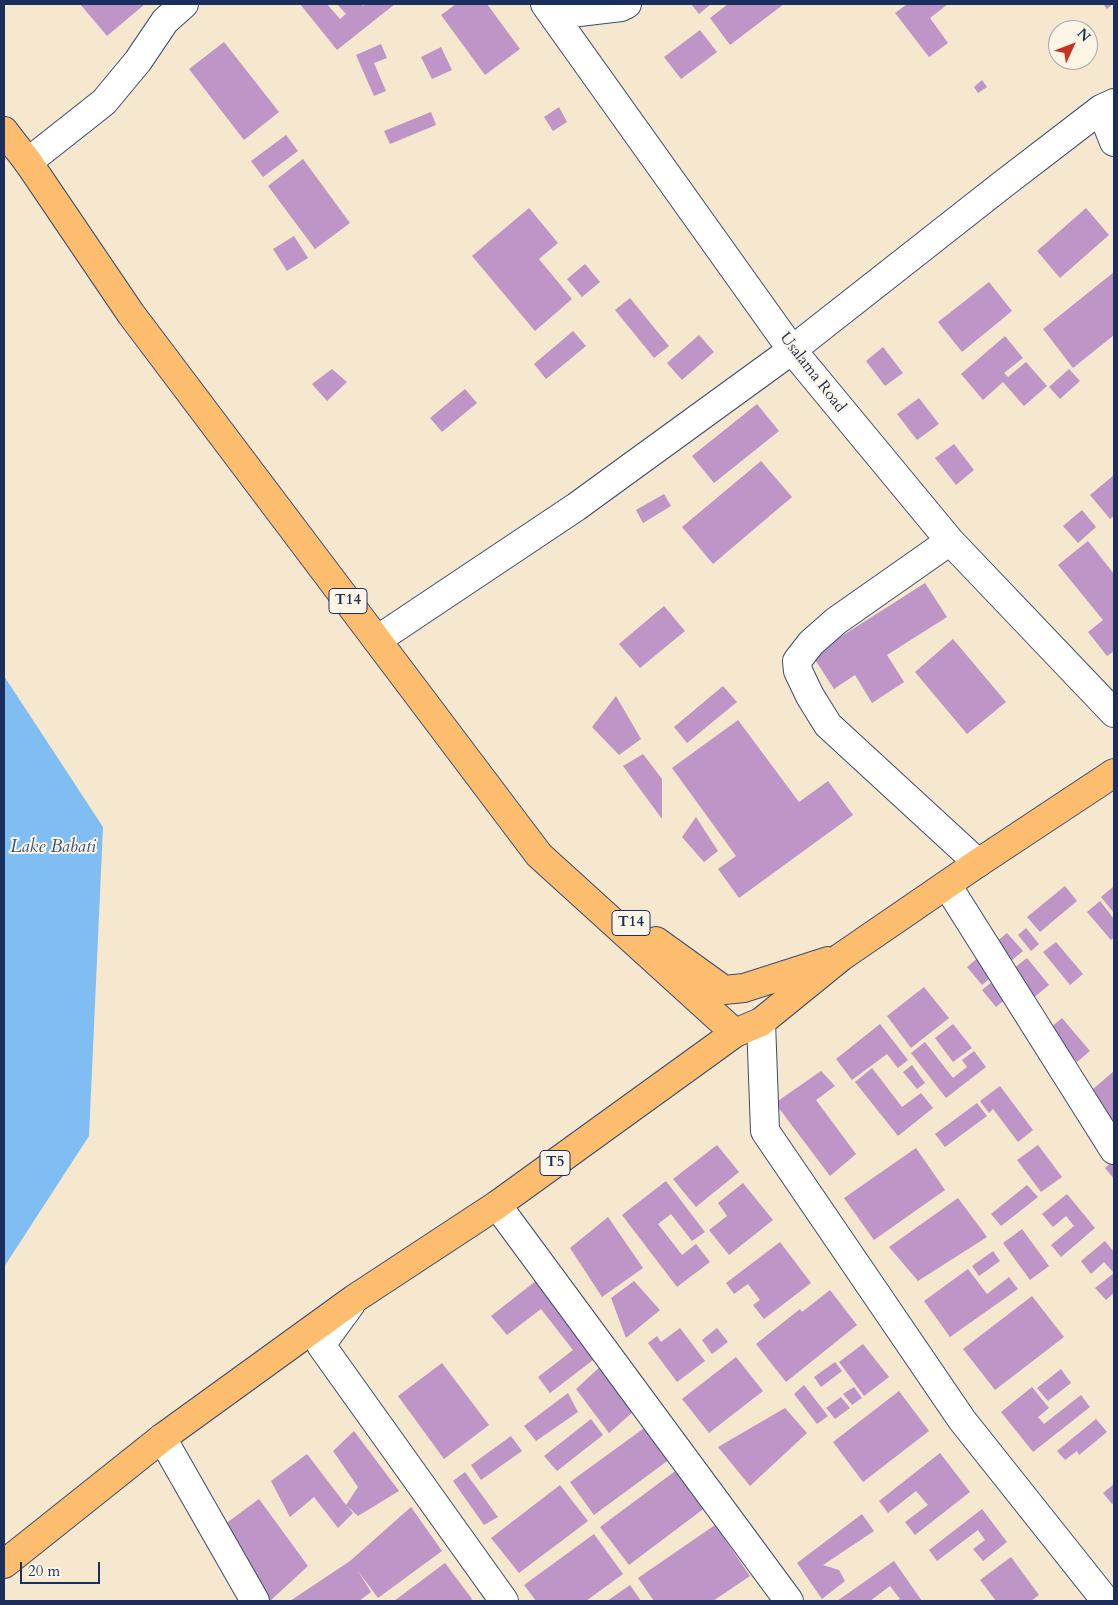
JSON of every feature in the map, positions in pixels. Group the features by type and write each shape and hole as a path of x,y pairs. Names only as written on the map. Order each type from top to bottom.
{"highway":[{"name":"T14","path":"4,131 28,162 132,314 539,855 735,1034"},
{"name":"T5","path":"4,1564 162,1438 354,1299 497,1205 735,1034 761,1022 841,957 1114,773"},
{"name":"T14","path":"539,855 724,990 744,988 841,957"}],"street":[{"path":"28,162 104,102 138,61 165,21 184,4"},
{"path":"550,10 621,7 627,4"},
{"name":"Usalama Road","path":"550,10 792,350 950,541 1114,713"},
{"path":"377,640 576,507 792,350 1002,185 1108,106 1114,142"},
{"path":"950,541 836,621 811,643 797,661 798,671 810,696 828,725 978,863"},
{"path":"947,885 1114,1150"},
{"path":"761,1022 765,1131 962,1420 1106,1601"},
{"path":"497,1205 789,1601"},
{"path":"354,1299 321,1345 504,1601"},
{"path":"162,1438 254,1601"}],"water":[{"name":"Lake Babati","path":"4,676 103,827 89,1136 4,1267"}],"building":[{"path":"80,4 145,4 107,36"},
{"path":"300,4 327,4 340,19 346,14 337,4 362,4 363,6 366,4 395,4 337,50"},
{"path":"456,4 487,4 520,49 485,75 441,15"},
{"path":"691,4 711,4 699,14"},
{"path":"728,4 784,4 730,45 710,18"},
{"path":"907,4 948,4 930,18 948,43 929,57 895,13"},
{"path":"1103,4 1113,4 1107,9"},
{"path":"700,30 717,52 681,79 664,57"},
{"path":"224,42 279,112 244,140 189,69"},
{"path":"381,44 387,58 374,63 386,91 374,96 356,55"},
{"path":"441,47 452,70 432,79 421,57"},
{"path":"982,80 987,87 978,93 974,87"},
{"path":"559,107 567,122 553,131 544,117"},
{"path":"431,112 436,125 390,144 384,131"},
{"path":"286,135 298,151 263,177 251,161"},
{"path":"303,159 350,223 315,249 268,186"},
{"path":"529,208 558,243 539,259 572,299 535,331 472,256"},
{"path":"1086,208 1109,235 1060,278 1037,251"},
{"path":"294,236 308,258 287,271 273,249"},
{"path":"585,264 600,282 582,297 567,279"},
{"path":"1114,272 1114,335 1073,368 1043,329"},
{"path":"989,282 1012,311 962,352 938,322"},
{"path":"630,298 669,346 654,358 615,310"},
{"path":"573,331 586,346 546,379 534,364"},
{"path":"699,335 714,352 682,380 667,363"},
{"path":"1005,336 1023,358 1004,373 1008,377 1026,362 1047,386 1024,406 1003,382 983,400 961,374"},
{"path":"883,347 903,373 885,386 866,361"},
{"path":"332,369 347,382 327,401 312,384"},
{"path":"1069,369 1080,381 1060,399 1049,387"},
{"path":"465,389 477,403 442,432 430,418"},
{"path":"919,398 939,424 917,440 897,414"},
{"path":"757,404 779,431 714,483 692,456"},
{"path":"954,444 974,470 956,485 935,458"},
{"path":"761,461 792,497 713,564 682,527"},
{"path":"1114,475 1114,516 1110,519 1090,495"},
{"path":"664,494 671,506 643,523 636,510"},
{"path":"1082,510 1096,527 1078,543 1063,526"},
{"path":"1088,541 1114,574 1114,651 1107,656 1088,632 1103,620 1058,565"},
{"path":"925,583 947,617 887,655 904,682 872,703 855,675 834,689 812,655"},
{"path":"664,606 685,631 640,668 619,644"},
{"path":"953,639 1006,702 967,734 915,672"},
{"path":"723,686 737,702 687,743 674,727"},
{"path":"616,696 641,739 619,755 592,727"},
{"path":"738,720 799,802 828,781 853,815 739,898 718,869 736,856 672,768"},
{"path":"643,754 662,779 662,819 623,766"},
{"path":"696,817 718,851 704,862 682,837"},
{"path":"1065,886 1077,901 1040,932 1027,917"},
{"path":"1114,886 1114,913 1101,897"},
{"path":"1100,901 1114,919 1114,937 1111,940 1087,912"},
{"path":"1026,928 1039,944 1031,951 1018,935"},
{"path":"1007,933 1023,951 982,985 967,967"},
{"path":"1056,942 1083,974 1070,985 1043,952"},
{"path":"1027,958 1049,985 1032,999 1009,972"},
{"path":"999,976 1013,993 996,1007 982,990"},
{"path":"924,987 949,1018 911,1048 887,1016"},
{"path":"1062,1018 1090,1051 1077,1062 1049,1029"},
{"path":"880,1024 908,1060 898,1068 887,1054 852,1080 836,1059"},
{"path":"953,1024 972,1048 953,1062 935,1038"},
{"path":"925,1042 953,1078 967,1067 962,1060 974,1051 986,1067 946,1098 911,1053"},
{"path":"912,1065 925,1083 917,1089 903,1072"},
{"path":"872,1068 902,1107 921,1093 933,1108 898,1136 855,1082"},
{"path":"821,1071 835,1086 816,1100 856,1154 830,1176 775,1103"},
{"path":"1114,1071 1114,1128 1086,1095"},
{"path":"1000,1086 1033,1130 1018,1142 993,1109 989,1113 980,1101"},
{"path":"977,1103 987,1116 945,1147 935,1134"},
{"path":"717,1145 739,1172 696,1207 673,1179"},
{"path":"1038,1145 1062,1177 1041,1192 1017,1160"},
{"path":"916,1148 945,1190 874,1240 844,1198"},
{"path":"1114,1160 1114,1179 1105,1168"},
{"path":"666,1181 705,1232 692,1241 671,1214 658,1224 682,1255 696,1244 710,1262 677,1287 622,1215"},
{"path":"743,1183 773,1220 729,1255 709,1230 727,1216 718,1203"},
{"path":"1027,1185 1038,1197 1001,1226 991,1214"},
{"path":"1067,1194 1095,1228 1061,1257 1051,1245 1074,1226 1066,1216 1053,1227 1042,1214"},
{"path":"958,1198 987,1237 918,1281 889,1247"},
{"path":"608,1217 643,1268 602,1297 570,1248"},
{"path":"1022,1229 1049,1266 1030,1280 1003,1243"},
{"path":"1105,1241 1114,1252 1114,1273 1104,1262 1091,1274 1081,1261"},
{"path":"780,1242 811,1283 764,1319 753,1305 760,1300 748,1284 734,1294 726,1283"},
{"path":"993,1251 1000,1261 979,1276 972,1266"},
{"path":"968,1269 987,1294 1009,1277 1018,1289 950,1337 924,1301"},
{"path":"1114,1273 1114,1293 1106,1300 1095,1288"},
{"path":"537,1280 597,1357 550,1393 538,1377 573,1350 541,1309 507,1335 491,1316"},
{"path":"634,1281 660,1310 626,1338 611,1298"},
{"path":"830,1290 857,1325 786,1382 756,1344 800,1309 802,1312"},
{"path":"1032,1296 1064,1337 995,1390 963,1349"},
{"path":"680,1328 705,1361 677,1382 648,1343 657,1336 661,1342"},
{"path":"717,1328 728,1342 712,1354 702,1340"},
{"path":"863,1344 889,1377 864,1396 839,1362"},
{"path":"736,1357 763,1391 709,1433 682,1399"},
{"path":"835,1362 842,1371 821,1387 814,1377"},
{"path":"442,1363 489,1425 444,1459 398,1396"},
{"path":"603,1364 634,1411 609,1433 576,1389"},
{"path":"1061,1369 1071,1383 1048,1401 1037,1388"},
{"path":"804,1385 828,1416 817,1424 794,1394"},
{"path":"854,1387 862,1398 852,1405 843,1394"},
{"path":"1032,1387 1049,1408 1038,1417 1044,1424 1081,1395 1090,1407 1033,1452 1001,1412"},
{"path":"899,1391 929,1431 863,1482 833,1442"},
{"path":"568,1393 578,1412 536,1441 524,1426"},
{"path":"841,1397 850,1408 835,1419 826,1408"},
{"path":"785,1408 807,1433 750,1486 718,1447"},
{"path":"591,1419 603,1435 557,1471 544,1456"},
{"path":"1096,1419 1107,1432 1079,1455 1077,1451 1065,1460 1057,1451"},
{"path":"647,1426 670,1459 594,1515 570,1482"},
{"path":"354,1431 399,1491 358,1516 346,1505 358,1487 333,1451"},
{"path":"511,1436 522,1451 481,1480 471,1465"},
{"path":"940,1453 970,1492 915,1535 905,1522 928,1505 916,1491 888,1513 879,1501"},
{"path":"307,1454 353,1513 338,1528 314,1497 290,1517 271,1481"},
{"path":"678,1469 706,1507 629,1565 600,1527"},
{"path":"465,1472 498,1517 484,1525 453,1481"},
{"path":"1114,1484 1114,1502 1112,1504 1103,1493"},
{"path":"560,1485 588,1521 519,1573 491,1538"},
{"path":"259,1499 308,1566 270,1601 267,1601 217,1530"},
{"path":"411,1507 442,1551 378,1598 358,1571 371,1592 359,1601 290,1601 350,1561"},
{"path":"982,1509 1007,1542 983,1561 973,1549 985,1540 978,1530 937,1561 929,1550"},
{"path":"862,1514 874,1531 823,1565 839,1570 845,1581 822,1599 797,1563"},
{"path":"715,1525 750,1576 713,1601 654,1601 638,1578"},
{"path":"594,1534 623,1574 586,1601 536,1601 524,1585"},
{"path":"1011,1557 1039,1595 1031,1601 996,1601 980,1580"},
{"path":"894,1561 922,1601 896,1601 900,1599 890,1586 870,1601 837,1601"},
{"path":"445,1563 472,1599 470,1601 394,1601"},
{"path":"630,1585 641,1601 607,1601"}]}
